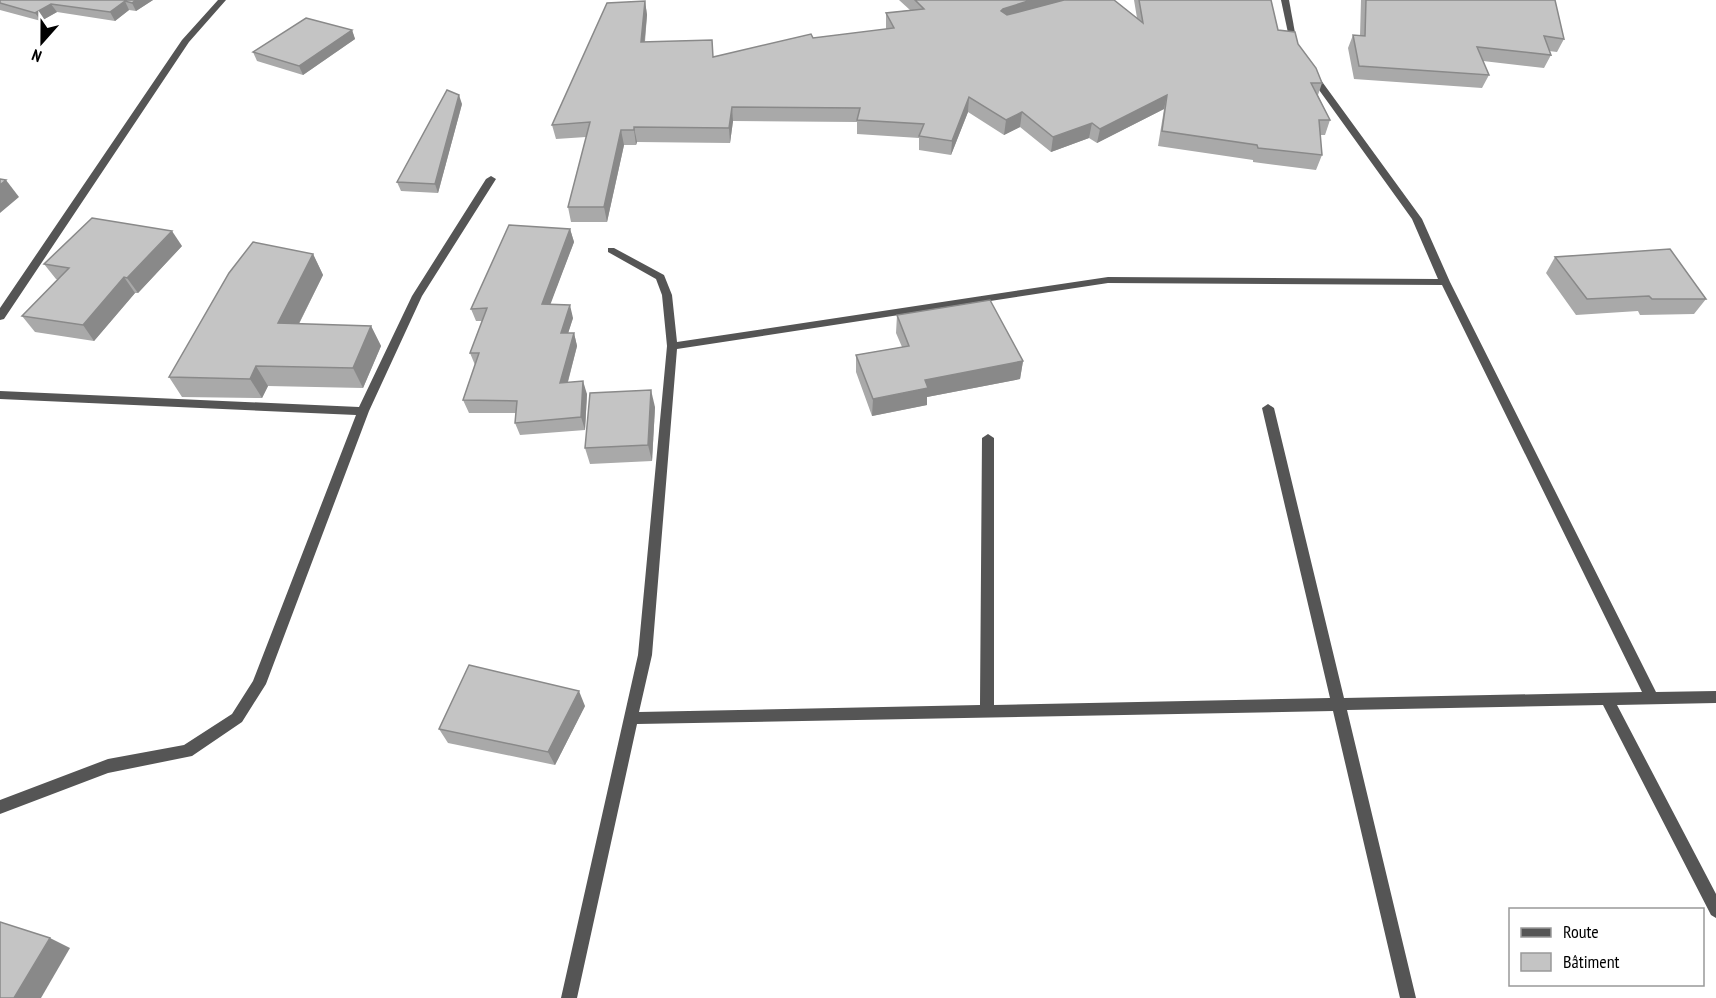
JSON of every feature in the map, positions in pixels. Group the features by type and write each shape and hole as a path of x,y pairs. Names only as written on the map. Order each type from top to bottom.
{"street":[{"path":"0,316 186,40 222,0"},
{"path":"1285,0 1303,62 1418,219 1445,282 1652,698"},
{"path":"0,807 108,766 187,752 237,718 259,684 363,411 417,296 491,179"},
{"path":"569,998 645,655 672,346 667,295 660,277 611,250"},
{"path":"672,346 1108,280 1445,282"},
{"path":"0,395 363,411"},
{"path":"1268,408 1408,998"},
{"path":"987,711 988,438"},
{"path":"631,718 1716,697"},
{"path":"1606,698 1716,910"}],"building":[{"path":"0,0 136,0 132,3 125,1 110,12 51,4 35,13 0,3"},
{"path":"915,0 1031,0 1001,11 1007,15 1064,0 1114,0 1143,23 1139,0 1271,0 1278,30 1295,32 1298,44 1316,68 1322,83 1311,83 1330,120 1319,120 1322,155 1258,148 1257,145 1162,131 1167,95 1100,129 1092,123 1053,137 1022,112 1006,120 969,97 952,141 919,136 924,124 857,120 860,108 732,107 729,128 634,127 634,130 621,130 604,207 568,207 590,122 552,125 607,3 645,1 641,42 712,40 713,57 811,34 813,38 894,28 886,13 924,9"},
{"path":"1366,0 1555,0 1564,39 1544,36 1551,55 1477,47 1489,75 1359,66 1353,35 1365,36"},
{"path":"306,18 352,30 299,66 253,52"},
{"path":"447,90 459,95 435,184 397,182"},
{"path":"92,218 172,231 127,278 124,277 83,325 22,316 69,268 44,264"},
{"path":"509,225 570,229 542,304 570,305 561,333 574,333 560,383 583,381 581,417 515,423 517,401 463,400 479,353 470,353 487,308 471,309"},
{"path":"253,242 313,254 278,323 371,326 353,368 256,366 250,379 169,377 229,273"},
{"path":"1670,249 1706,299 1652,299 1649,296 1587,299 1555,257"},
{"path":"990,300 1023,361 925,380 928,388 873,399 856,355 909,346 897,315"},
{"path":"651,390 648,445 585,448 590,393"},
{"path":"469,665 579,691 548,752 439,729"},
{"path":"0,922 50,938 14,998 0,998"}]}
